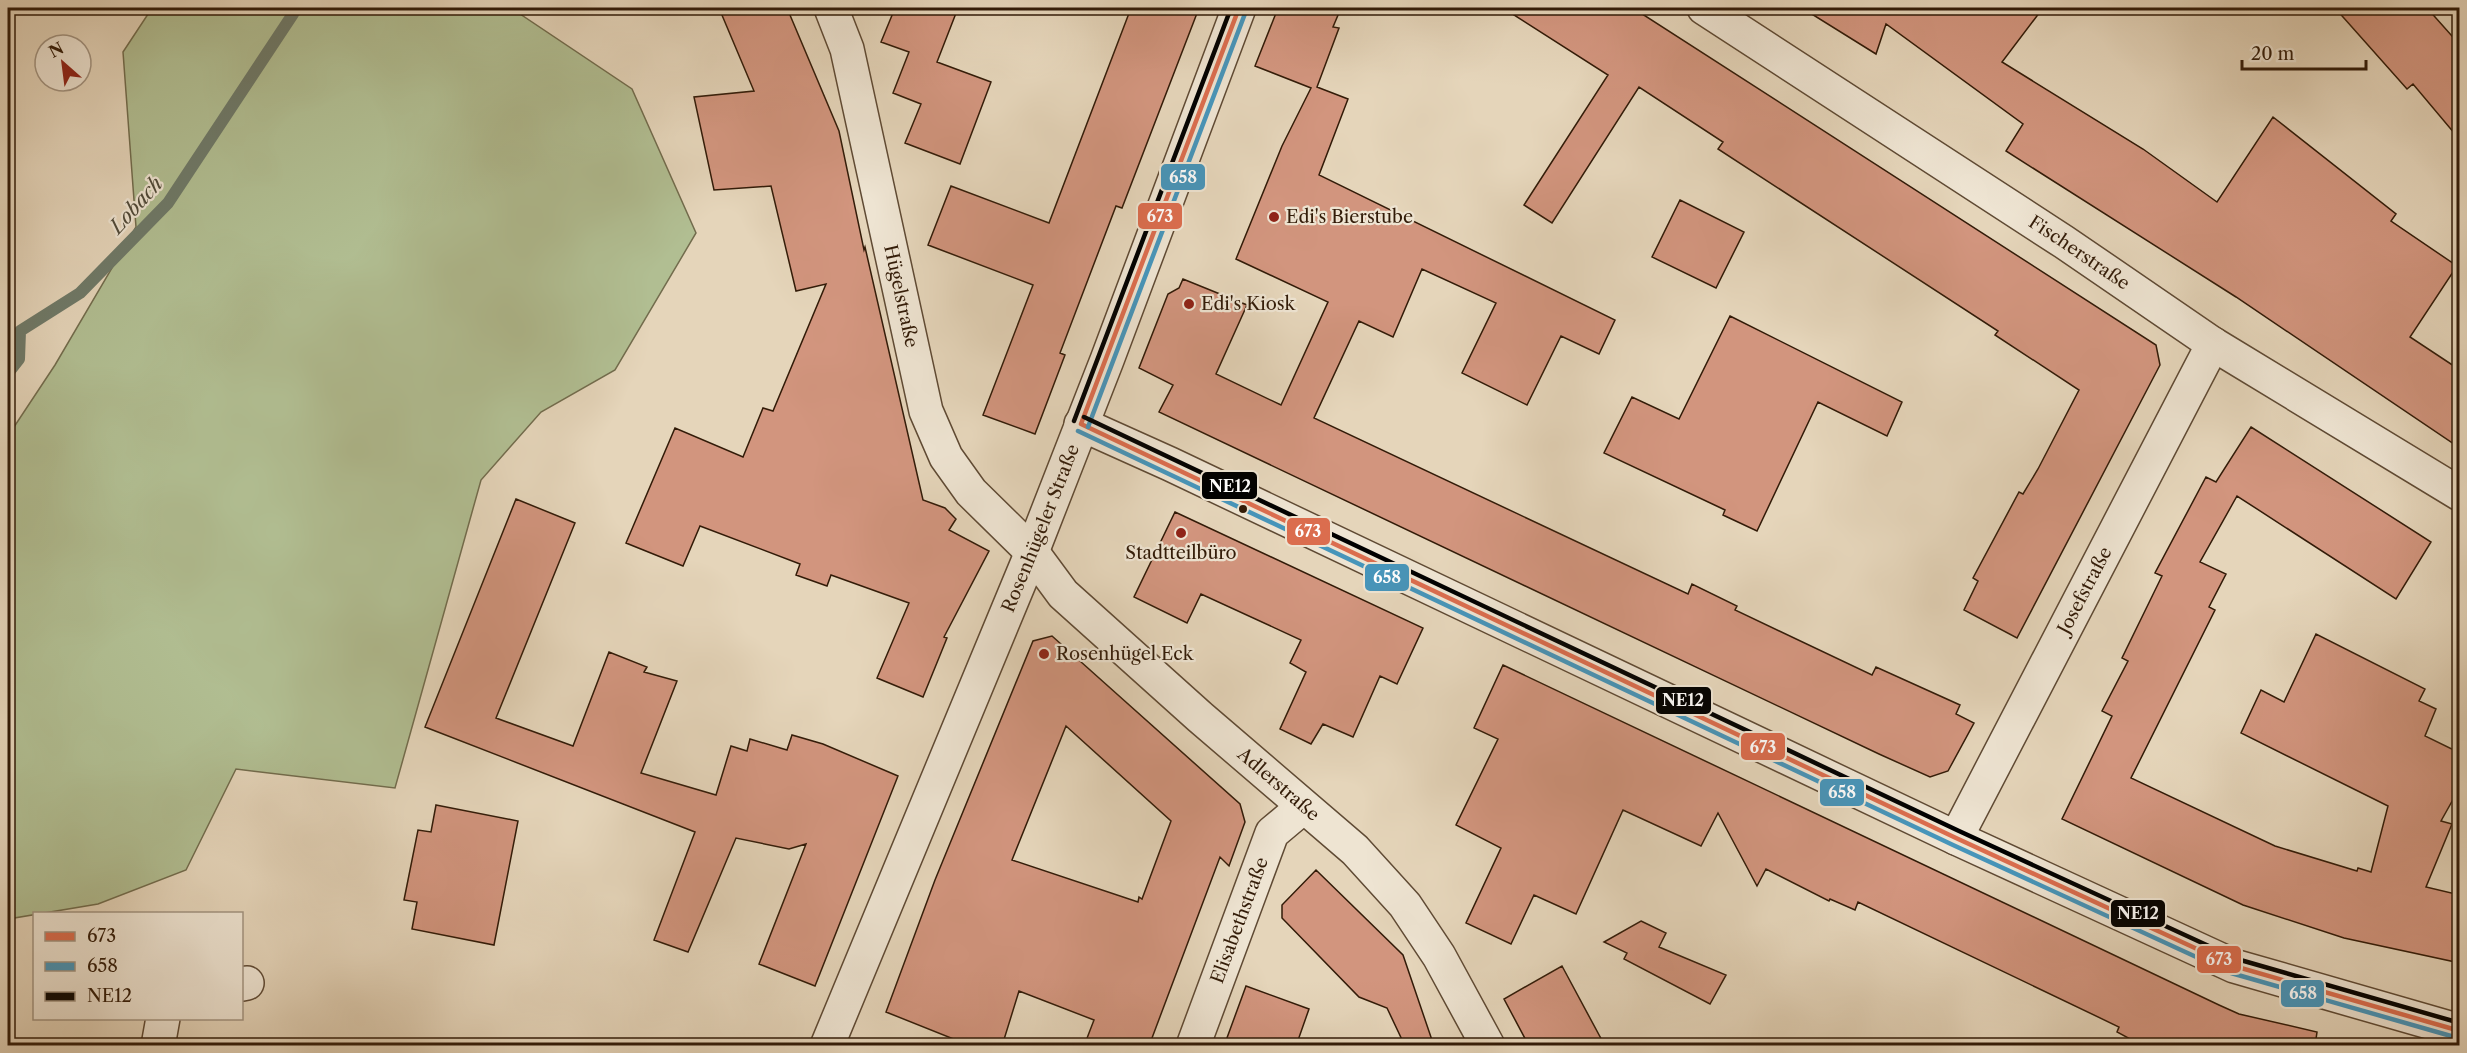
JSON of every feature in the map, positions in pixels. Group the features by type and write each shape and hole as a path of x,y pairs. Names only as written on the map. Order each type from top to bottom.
{"street":[{"name":"Hügelstraße","path":"831,8 847,49 926,411 946,457 971,492 1032,552"},
{"name":"Rosenhügeler Straße","path":"827,1046 1032,552 1111,350 1239,8"},
{"name":"Fischerstraße","path":"1704,8 2064,242 2213,344 2460,494"},
{"name":"Josefstraße","path":"1956,838 2213,344"},
{"path":"1081,424 1170,464 1956,838 2234,966 2460,1031"},
{"name":"Adlerstraße","path":"1032,552 1063,594 1303,807 1355,850 1404,904 1439,956 1488,1046"},
{"name":"Elisabethstraße","path":"1193,1046 1272,833 1303,807"},
{"path":"158,1046 163,1020"}],"green space":[{"path":"152,8 511,8 632,89 696,233 615,370 541,412 481,480 395,788 236,769 186,870 98,904 50,912 33,912 33,915 8,919 8,436 55,365 136,227 123,52"}],"building":[{"path":"719,8 787,8 839,131 864,250 865,247 923,500 945,508 956,519 949,530 989,551 944,637 947,638 923,697 877,678 909,603 831,575 827,586 796,575 800,564 700,526 683,566 626,543 675,428 743,457 763,408 773,411 826,284 796,291 771,186 714,190 694,97 754,91"},
{"path":"895,8 958,8 937,62 991,82 960,164 905,143 921,104 893,93 909,52 881,42"},
{"path":"1131,8 1199,8 1122,208 1116,206 1060,353 1065,355 1035,434 983,415 1033,285 928,245 951,186 1049,223"},
{"path":"1278,8 1341,8 1333,27 1339,28 1317,87 1348,99 1319,175 1615,320 1599,354 1561,336 1527,405 1462,373 1496,303 1422,269 1393,337 1359,321 1314,418 1688,594 1692,584 1737,606 1735,610 1872,675 1876,667 1960,705 1956,714 1974,723 1948,771 1930,777 1879,754 1159,412 1173,385 1139,368 1168,294 1179,288 1183,279 1247,305 1216,374 1281,405 1328,302 1236,259 1282,146 1311,88 1255,66"},
{"path":"1503,8 1633,8 2156,345 2160,365 2017,638 1964,610 1978,581 1973,578 2019,492 2023,494 2038,469 2079,390 1995,335 1998,331 1718,149 1723,142 1639,87 1552,223 1524,205 1608,75"},
{"path":"1802,8 2043,8 2002,62 2143,149 2217,202 2273,117 2396,214 2391,221 2457,266 2410,337 2460,370 2460,448 2236,297 2006,151 2023,124 1886,24 1876,54"},
{"path":"2335,8 2427,8 2460,45 2460,140 2413,84 2407,89"},
{"path":"1680,200 1744,232 1716,288 1652,257"},
{"path":"1730,316 1902,402 1887,436 1818,402 1757,531 1723,515 1725,510 1604,453 1632,397 1679,419"},
{"path":"2251,427 2431,542 2396,599 2237,496 2200,562 2226,574 2209,607 2215,610 2131,778 2275,846 2357,871 2358,868 2371,872 2388,806 2241,733 2261,690 2284,702 2316,634 2425,689 2419,701 2436,709 2425,736 2460,753 2460,787 2441,821 2452,824 2426,887 2460,895 2460,963 2344,938 2243,905 2062,819 2112,716 2102,711 2128,661 2122,658 2162,576 2155,573 2206,477 2216,482"},
{"path":"516,499 575,523 496,718 573,746 609,652 647,667 644,672 677,681 641,773 716,795 731,746 747,751 750,739 787,750 792,735 823,744 898,776 815,986 759,964 806,844 789,849 736,838 688,952 654,940 695,832 425,727"},
{"path":"1175,512 1423,628 1397,684 1380,676 1353,737 1323,724 1311,744 1280,729 1306,672 1290,663 1301,640 1201,594 1187,623 1134,597"},
{"path":"1052,636 1240,804 1245,822 1229,866 1220,857 1149,1046 1084,1046 1094,1020 1019,991 1002,1046 971,1046 886,1012 935,880 1033,641","holes":["1066,726 1171,821 1142,899 1139,897 1138,902 1012,860"]},
{"path":"1503,665 2219,1005 2239,1014 2317,1032 2315,1046 2143,1046 2117,1032 2119,1027 1858,902 1855,910 1830,899 1829,901 1766,869 1757,886 1718,813 1701,846 1623,810 1576,914 1534,895 1511,944 1466,923 1501,848 1456,825 1498,739 1474,728"},
{"path":"436,805 518,821 494,945 412,929 417,902 404,900 418,830 431,832"},
{"path":"1316,870 1403,955 1434,1046 1405,1046 1387,1008 1359,997 1282,918 1282,905"},
{"path":"1641,921 1666,933 1659,947 1726,975 1710,1004 1624,959 1627,953 1604,942"},
{"path":"1562,966 1605,1046 1529,1046 1504,999"},
{"path":"1246,986 1309,1009 1296,1046 1224,1046"}],"waterway":[{"name":"Lobach","path":"8,373 19,359 20,331 80,293 168,203 293,14 294,8"}],"transit line":[{"name":"NE12","path":"1074,421 1231,8"},
{"name":"673","path":"1081,424 1239,8"},
{"name":"658","path":"1088,427 1246,11"},
{"name":"NE12","path":"1084,417 1959,831 2237,959 2460,1023"},
{"name":"673","path":"1081,424 1956,838 2234,966 2460,1031"},
{"name":"658","path":"1078,431 1953,845 2231,973 2458,1038"}],"place":[{"name":"Edi's Bierstube","path":"1274,217"},
{"name":"Edi's Kiosk","path":"1189,304"},
{"name":"Stadtteilbüro","path":"1181,533"},
{"name":"Rosenhügel Eck","path":"1044,654"}]}
